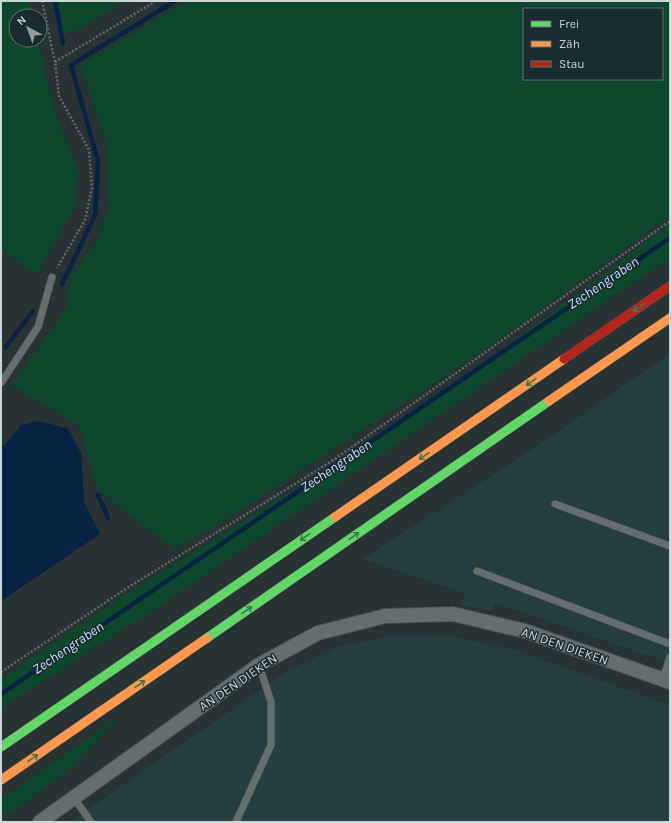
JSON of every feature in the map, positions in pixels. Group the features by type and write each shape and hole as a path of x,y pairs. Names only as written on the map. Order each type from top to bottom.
{"highway":[{"path":"1,746 670,286"},
{"path":"1,780 670,318"}],"street":[{"name":"AN DEN DIEKEN","path":"40,822 259,665 318,633 385,616 454,614 525,631 666,680"}],"lane":[{"path":"1,383 38,327 52,277"},
{"path":"555,504 670,546"},
{"path":"477,571 670,644"},
{"path":"666,680 670,657"},
{"path":"236,822 270,745 271,702 259,665"},
{"path":"74,798 91,822"}],"path":[{"path":"42,1 55,62 59,96 89,150 92,188 85,220 52,277"},
{"path":"55,62 156,1"},
{"path":"1,672 124,590 335,459 670,221"}],"shaded area":[{"path":"670,354 670,663 495,603 492,611 462,605 464,593 363,559 528,452"},
{"path":"395,635 456,637 515,650 670,705 670,822 69,822 289,670 338,647"}],"green space":[{"path":"1,1 29,1 31,8 8,8 8,48 40,48 54,110 79,173 74,208 37,275 1,249"},
{"path":"57,1 125,1 80,29 64,34"},
{"path":"187,1 670,1 670,216 494,344 230,517 175,549 98,491 79,426 12,385 65,310 71,276 98,239 110,205 107,145 80,65"},
{"path":"670,224 670,258 157,608 1,708 1,679 128,593 339,461 503,349"},
{"path":"123,714 68,771 1,820 1,799"}],"water":[{"path":"38,421 67,428 81,453 84,502 100,534 1,601 1,449 21,425"}],"waterway":[{"path":"55,1 63,43"},
{"path":"62,284 95,215 98,161 71,65 175,1"},
{"name":"Zechengraben","path":"1,694 670,238"},
{"path":"6,347 33,311"},
{"path":"98,495 108,518"}],"traffic: fast":[{"path":"207,638 549,401"},
{"path":"1,747 335,517"}],"traffic: slow":[{"path":"549,401 670,318"},
{"path":"335,517 564,359"},
{"path":"1,780 207,638"}],"traffic: jam":[{"path":"564,359 670,286"}]}
